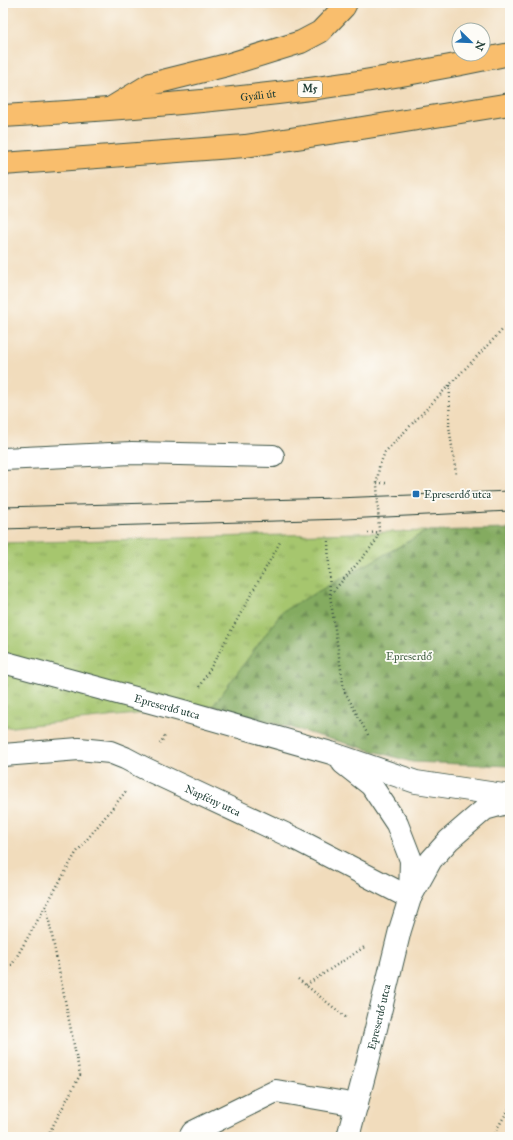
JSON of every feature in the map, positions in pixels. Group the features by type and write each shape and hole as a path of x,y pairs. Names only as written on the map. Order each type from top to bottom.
{"main road":[{"path":"108,110 151,84 227,65 301,42 320,32 349,4"},
{"name":"Gyáli út","path":"3,116 108,110 220,100 311,89 431,70 510,54"},
{"path":"3,164 245,146 510,104"}],"street":[{"path":"3,459 132,453 273,456"},
{"name":"Epreserdő utca","path":"3,662 331,753 416,782 510,796"},
{"name":"Napfény utca","path":"3,755 79,749 110,752 298,840 410,898"},
{"name":"Epreserdő utca","path":"331,753 371,785 397,824 410,860 410,898"},
{"name":"Epreserdő utca","path":"348,1137 400,930 410,898 432,860 449,840 485,809 510,802"},
{"path":"190,1137 193,1132 276,1091 357,1105"}],"path":[{"path":"330,595 369,550 379,532 377,483 379,467 385,452 510,322"},
{"path":"450,384 449,426 456,474"},
{"path":"377,483 388,483"},
{"path":"368,533 379,532"},
{"path":"328,541 330,595 344,690 368,735 373,740"},
{"path":"3,966 12,965 76,853 144,768 166,734 187,712 280,542"},
{"path":"46,906 80,1075 47,1137"},
{"path":"306,985 366,946"},
{"path":"298,979 348,1019"},
{"path":"492,1137 510,1108"},
{"path":"50,1132 60,1137"}],"green space":[{"name":"Epreserdő","path":"510,529 510,766 412,762 213,706 283,611 427,531"},
{"path":"427,531 283,611 213,706 3,728 3,543"}],"tram line":[{"path":"3,507 337,498 510,491"},
{"path":"3,529 345,519 510,511"}],"place":[{"name":"Epreserdő utca","path":"416,494"}]}
